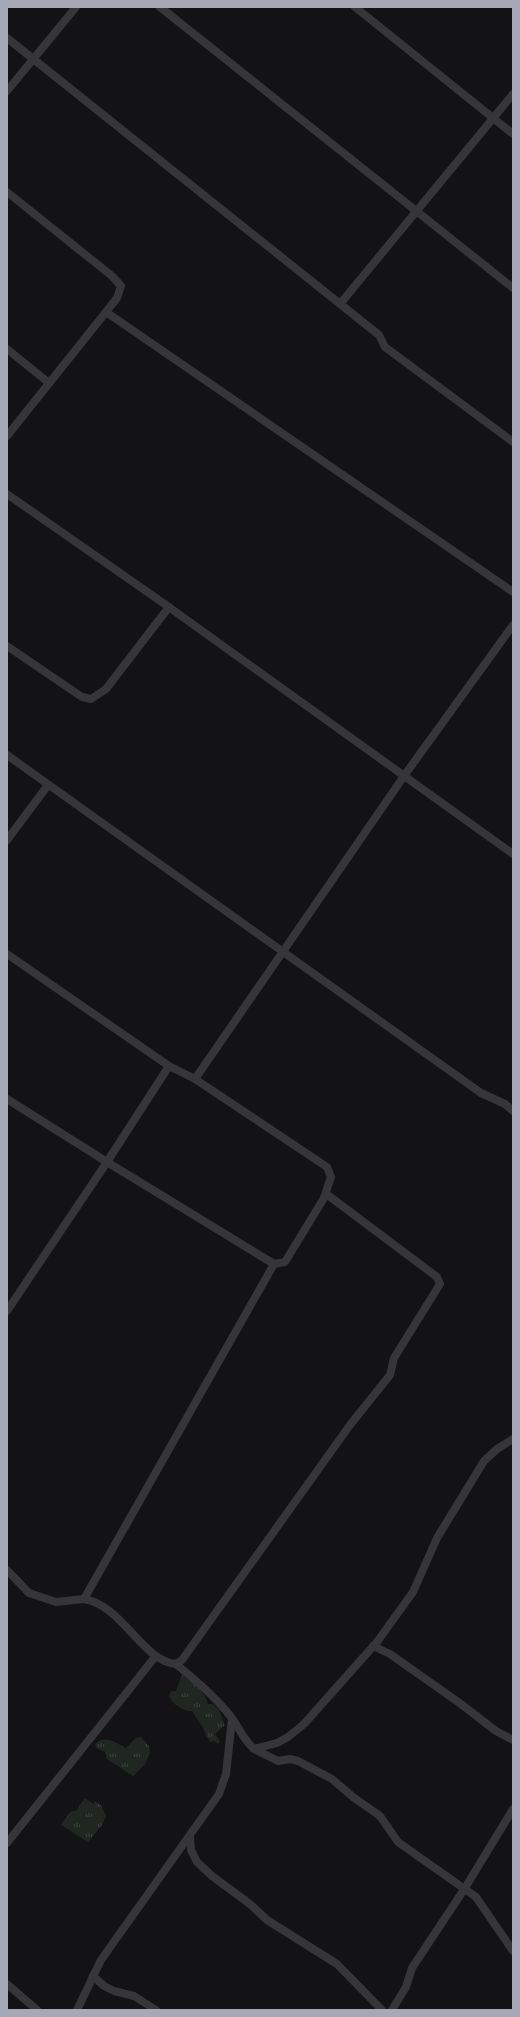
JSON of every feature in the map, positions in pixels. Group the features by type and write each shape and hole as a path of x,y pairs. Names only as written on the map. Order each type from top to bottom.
{"street":[{"path":"7,91 76,7"},
{"path":"160,7 513,288"},
{"path":"355,7 513,134"},
{"path":"7,38 379,335 385,347 513,442"},
{"path":"340,304 513,94"},
{"path":"7,192 112,276 120,286 117,298 7,436"},
{"path":"106,312 513,592"},
{"path":"7,349 49,383"},
{"path":"7,494 169,607 513,854"},
{"path":"7,646 82,697 91,699 106,689 169,607"},
{"path":"195,1079 404,776 513,625"},
{"path":"7,755 481,1093 505,1104 513,1111"},
{"path":"7,840 48,785"},
{"path":"7,954 169,1066 195,1079 328,1167 331,1177 324,1198 285,1262 274,1264 7,1099"},
{"path":"7,1311 107,1162 169,1066"},
{"path":"176,1664 189,1652 306,1485 350,1425 390,1375 394,1358 440,1284 437,1277 330,1196"},
{"path":"84,1599 274,1264"},
{"path":"254,1749 277,1743 288,1737 304,1724 390,1626 413,1592 437,1538 484,1461 497,1449 513,1439"},
{"path":"7,1570 29,1593 56,1602 84,1599 92,1600 126,1625 156,1657 168,1663 176,1664 208,1691 232,1719 243,1737 254,1749 278,1761 290,1759 298,1761 332,1778 353,1797 380,1816 398,1842 476,1897 513,1951"},
{"path":"373,1646 390,1654 461,1704 496,1731 513,1740"},
{"path":"7,1843 156,1657"},
{"path":"76,2010 93,1976 116,1938 190,1837 219,1794 226,1774 232,1719"},
{"path":"392,2010 406,1987 412,1968 465,1888 513,1809"},
{"path":"190,1837 191,1850 197,1862 212,1876 250,1904 267,1920 337,1964 382,2010"},
{"path":"93,1976 104,1986 114,1991 134,1996 156,2010"},
{"path":"7,1984 37,2010"}],"green space":[{"path":"182,1675 201,1691 208,1704 213,1704 219,1710 225,1725 215,1734 220,1741 218,1744 214,1741 210,1742 192,1711 179,1707 169,1696 171,1691 176,1691"},
{"path":"141,1737 149,1746 150,1753 145,1764 133,1776 107,1759 105,1752 96,1748 95,1744 99,1741 110,1740 126,1748 136,1738"},
{"path":"85,1798 93,1804 95,1801 101,1805 106,1816 102,1825 88,1842 61,1825 71,1811 76,1811"}]}
